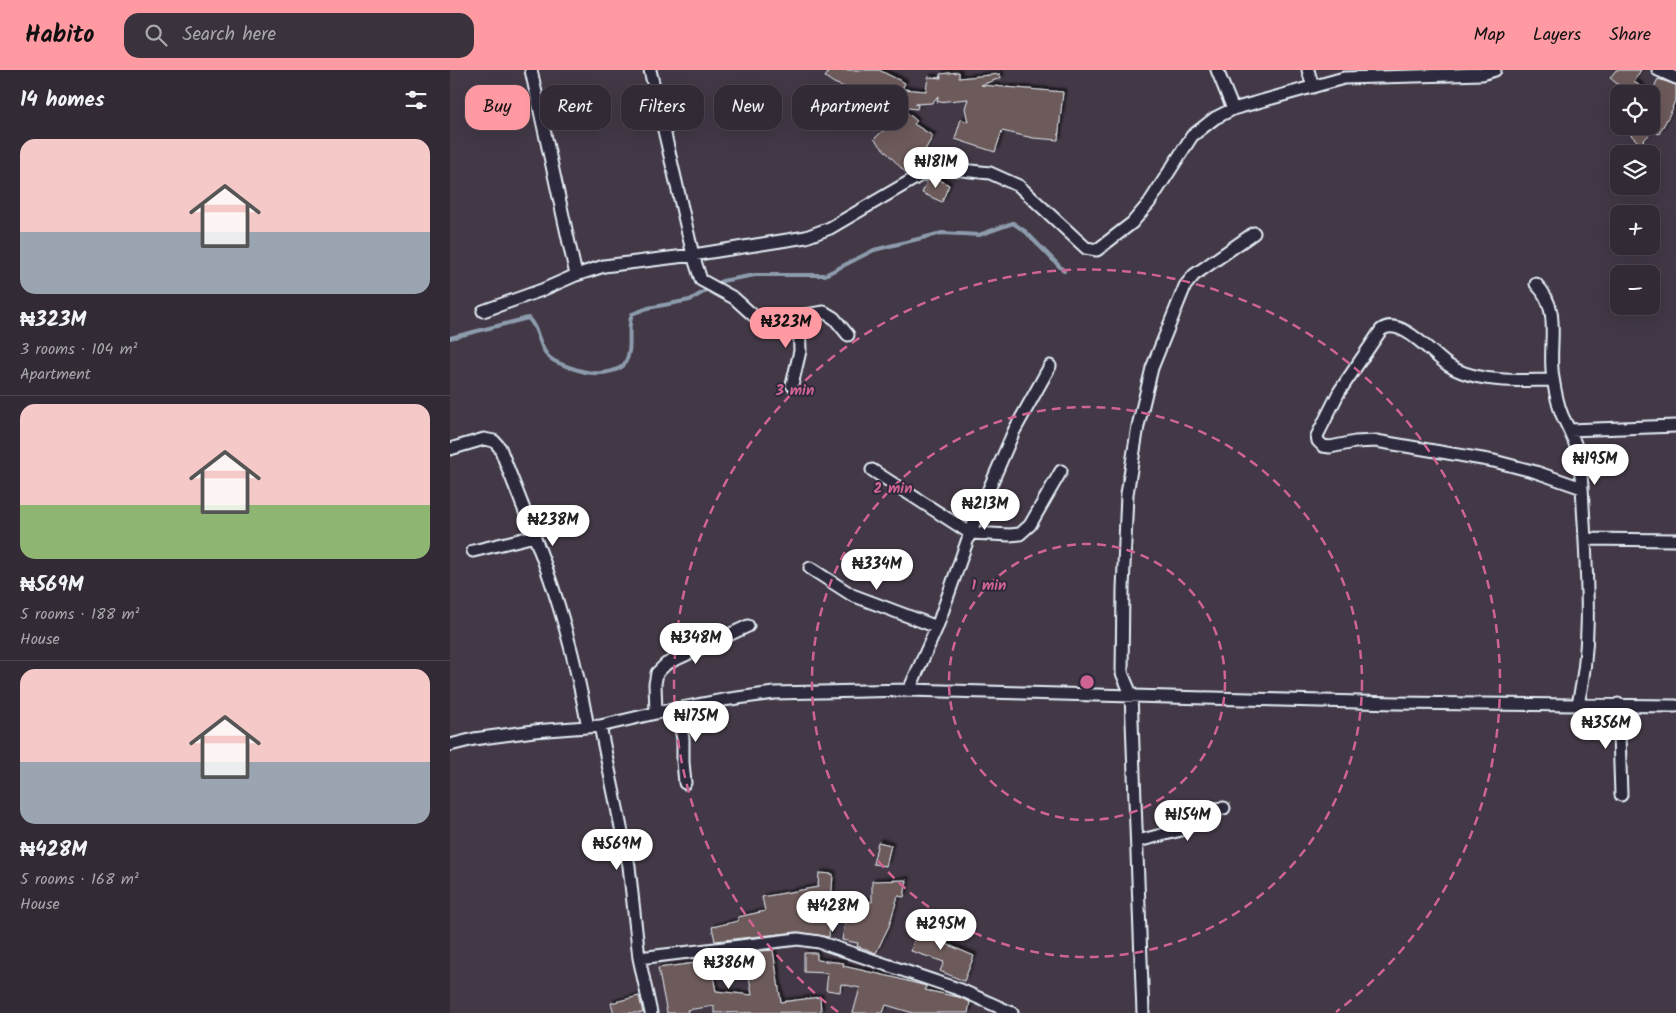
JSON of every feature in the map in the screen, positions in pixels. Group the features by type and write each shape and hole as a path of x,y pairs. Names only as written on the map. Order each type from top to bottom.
{"street":[{"path":"531,70 576,275"},
{"path":"650,70 693,255 701,280 734,298 754,316 768,321 824,312 834,318 848,334"},
{"path":"1217,70 1233,109"},
{"path":"1308,70 1313,87"},
{"path":"484,311 604,266 693,255 806,237 830,228 919,176 943,168 990,173 1019,186 1086,248 1098,250 1132,223 1149,203 1192,136 1215,118 1233,109 1344,78 1482,74 1495,70"},
{"path":"1658,70 1676,78"},
{"path":"1144,1013 1131,694 1122,673 1127,494 1138,426 1150,377 1185,286 1194,275 1254,233"},
{"path":"1536,284 1545,293 1550,305 1553,380 1556,398 1576,448 1582,488 1587,634 1584,681 1578,704"},
{"path":"792,385 800,351 799,316"},
{"path":"1553,380 1496,380 1468,374 1449,366 1409,332 1386,327 1381,330 1339,392 1317,436 1318,441 1323,446 1330,447 1355,442 1376,441 1494,461 1536,472 1582,488"},
{"path":"910,690 937,627 970,533 1014,431 1050,366"},
{"path":"1569,430 1676,426"},
{"path":"450,449 484,439 494,441 500,448 535,536 566,629 630,866 639,958 651,1013"},
{"path":"872,470 970,533 1010,536 1020,534 1030,525 1061,471"},
{"path":"473,551 535,536"},
{"path":"1585,539 1676,540"},
{"path":"810,568 852,595 937,627"},
{"path":"656,713 655,684 657,673 666,664 748,626"},
{"path":"450,745 474,739 534,731 594,727 723,700 774,693 910,690 1131,694 1396,703 1676,706"},
{"path":"1618,704 1621,795"},
{"path":"677,709 684,738 683,762 685,783"},
{"path":"1138,841 1185,829 1191,824 1194,811 1224,808"},
{"path":"639,958 798,939 820,942 961,990 1012,1013"}],"building":[{"path":"830,70 879,70 905,83 904,85 839,85 825,77"},
{"path":"1616,70 1641,70 1634,81 1639,85 1619,85 1610,78"},
{"path":"959,72 959,78 1000,74 1001,78 981,85 1063,92 1058,140 1033,138 1002,131 995,152 955,139 961,119 968,122 965,108 968,99 937,102 938,96 932,103 915,104 918,105 917,109 908,108 908,90 926,91 928,77 941,78 940,74"},
{"path":"1658,79 1676,85 1676,98 1673,108 1660,132 1660,85 1655,85"},
{"path":"908,114 917,121 914,124 933,136 918,162 906,173 874,139 884,130 908,130"},
{"path":"1631,135 1649,135 1640,144"},
{"path":"936,178 949,185 942,202 922,193 927,181"},
{"path":"878,842 891,845 886,866 873,864"},
{"path":"819,873 833,874 829,937 797,932 715,941 712,927 738,921 738,917 765,911 762,897 818,887"},
{"path":"907,880 904,897 898,896 889,926 876,953 857,946 858,943 842,940 849,899 872,902 872,881"},
{"path":"920,920 941,926 937,940 974,956 964,981 940,971 944,962 911,951"},
{"path":"773,950 781,1002 820,997 821,1012 714,1013 714,1006 687,1010 688,1013 667,1013 658,968 710,961 716,991 752,995 749,976 752,975 749,952"},
{"path":"804,953 817,953 817,960 844,963 843,966 926,986 925,990 958,997 970,1002 968,1013 913,1013 886,1005 883,1013 853,1013 860,988 841,984 840,992 826,990 828,973 804,972"},
{"path":"639,996 643,1013 614,1013 611,1003"}],"waterway":[{"path":"450,338 528,318 535,327 543,349 553,360 590,373 616,370 623,366 628,357 632,314 648,308 690,300 722,281 755,275 825,275 874,250 942,233 979,235 1013,223 1026,232 1064,271"}]}
